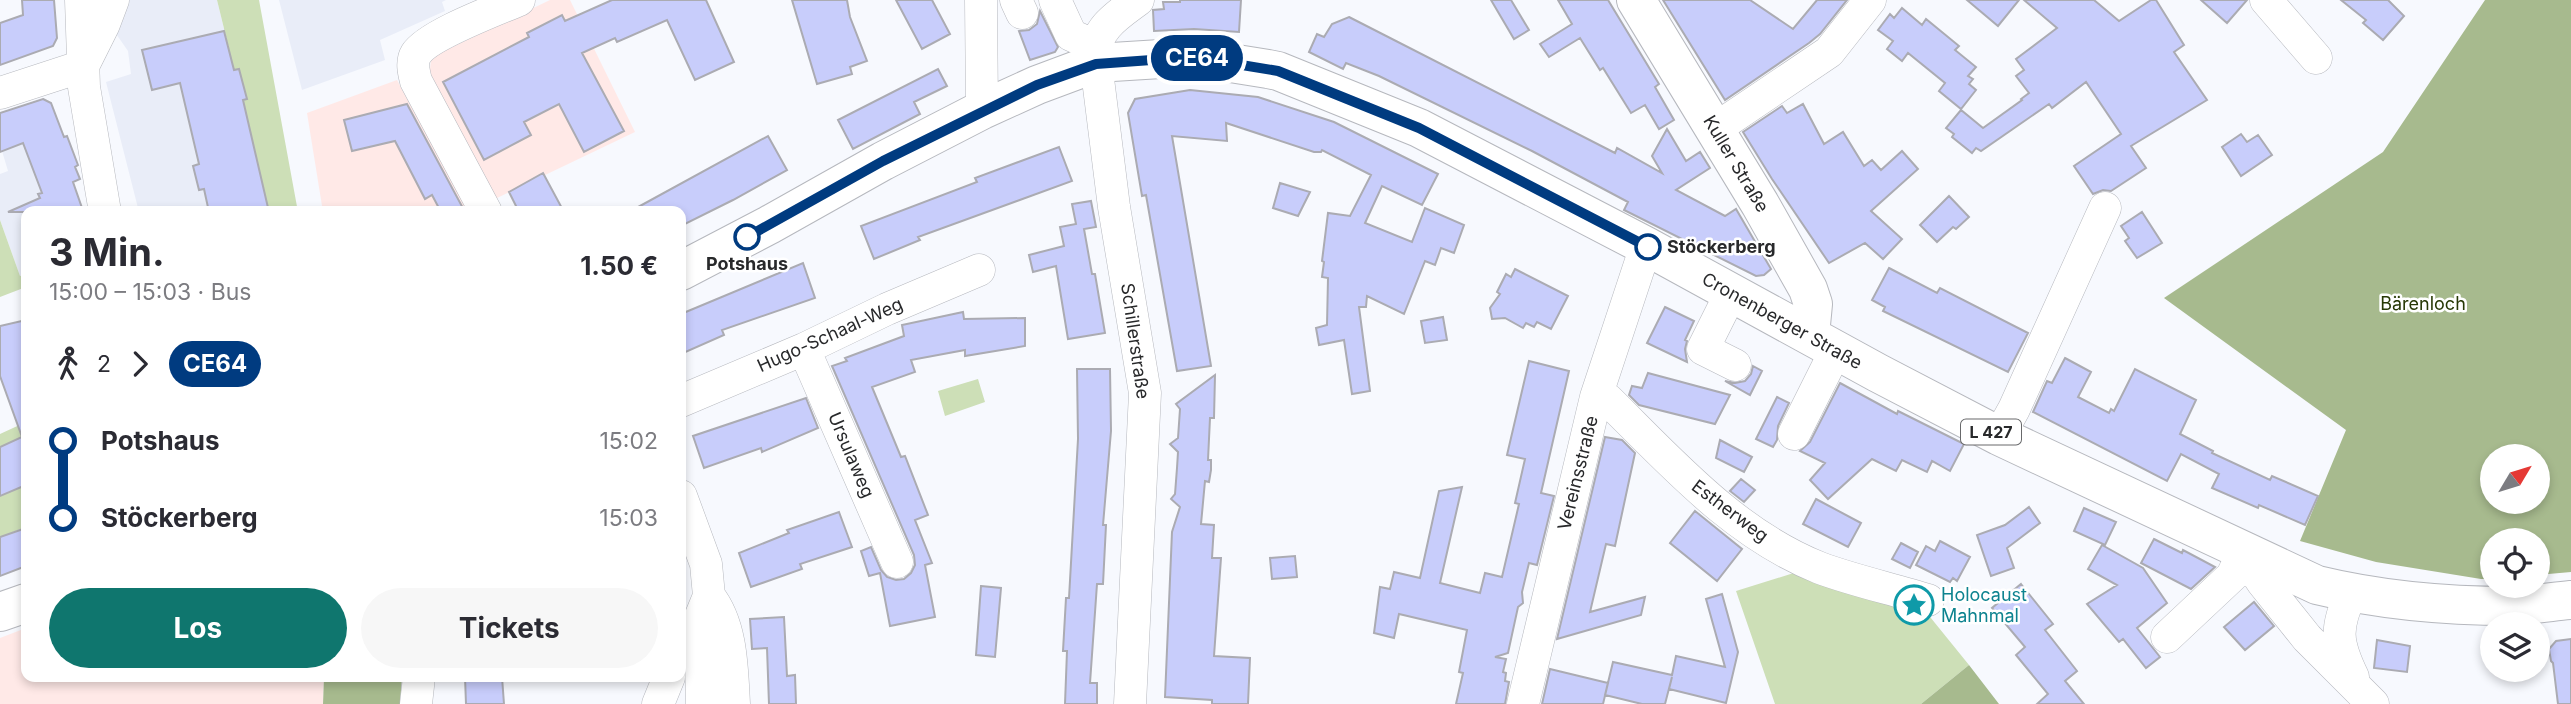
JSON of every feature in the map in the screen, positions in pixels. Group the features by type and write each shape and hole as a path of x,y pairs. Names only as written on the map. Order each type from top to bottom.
{"main road":[{"name":"Kuller Straße","path":"1636,0 1808,289 1823,343"},
{"name":"Cronenberger Straße","path":"686,268 883,161 1095,55 1193,57 1278,71 1419,128 1646,246 1998,436 2243,553 2334,589 2431,602 2512,606 2571,600"},
{"path":"0,612 21,605"}],"street":[{"path":"81,0 84,87 104,206"},
{"path":"0,93 83,66 113,0"},
{"path":"482,206 416,81 414,56 427,42 519,0"},
{"path":"981,0 982,110"},
{"path":"1055,0 1071,35 1095,55 1105,26 1138,0"},
{"path":"1715,129 1829,52 1870,0"},
{"path":"2266,0 2316,58"},
{"name":"Schillerstraße","path":"1095,55 1114,207 1145,393 1130,704"},
{"path":"1998,436 2014,409 2105,208"},
{"name":"Vereinsstraße","path":"1523,704 1596,397 1646,246"},
{"name":"Hugo-Schaal-Weg","path":"686,399 979,270"},
{"path":"1731,293 1703,349 1735,365"},
{"path":"1794,434 1823,343"},
{"name":"Ursulaweg","path":"804,349 897,562"},
{"name":"Estherweg","path":"1596,397 1607,399 1698,489 1757,535 1819,568 1928,600"},
{"path":"686,510 706,564 702,704"},
{"path":"2167,637 2232,576 2243,553"},
{"path":"2243,553 2307,638 2365,694"},
{"path":"2307,638 2334,589"},
{"path":"2334,589 2340,617 2338,633 2346,662 2365,694"},
{"path":"686,638 704,607"},
{"path":"704,607 718,608 732,658 734,704"},
{"path":"416,704 418,682"},
{"path":"658,704 666,682"}],"shaded area":[{"path":"121,0 217,0 230,53 225,73 239,69 268,206 137,206 106,82 131,74 128,51 112,28"},
{"path":"279,0 446,0 442,2 445,11 380,40 385,60 302,90"},
{"path":"550,0 570,0 635,132 495,199 429,77 431,60 442,52"},
{"path":"397,80 465,206 322,206 307,113"},
{"path":"67,136 72,147 69,149 78,165 75,167 80,179 72,183 81,206 21,206 20,276 0,220 0,174 8,171 2,151 25,143"},
{"path":"21,630 21,682 324,682 323,704 0,704 0,638"}],"green space":[{"path":"217,0 259,0 297,206 268,206 243,100 247,99 239,69 224,73 230,53"},
{"name":"Bärenloch","path":"2485,0 2571,0 2571,572 2550,574 2550,528 2480,528 2480,579 2376,562 2300,541 2346,430 2164,298 2383,152"},
{"path":"0,220 21,276 21,289 0,297"},
{"path":"978,379 985,402 945,416 938,391"},
{"path":"21,424 21,529 0,537 0,434"},
{"path":"1800,571 1922,607 1969,665 1921,704 1775,704 1736,591"},
{"path":"1969,665 1999,704 1921,704"},
{"path":"324,682 402,682 400,704 323,704"}],"building":[{"path":"22,0 54,0 57,38 53,46 0,65 0,23 23,15"},
{"path":"612,0 706,0 734,62 695,80 667,20 617,42 615,38 582,53 624,131 584,152 559,104 524,122 531,135 484,160 443,82 529,37 527,33 562,15 565,21"},
{"path":"792,0 847,0 850,17 867,61 850,67 852,74 817,84"},
{"path":"896,0 932,0 950,34 922,49"},
{"path":"1241,0 1239,32 1194,29 1154,31 1153,10 1164,9 1163,2"},
{"path":"1491,0 1511,0 1529,30 1514,39"},
{"path":"1558,0 1608,0 1659,84 1655,87 1674,120 1659,129 1645,105 1631,113 1603,68 1600,70 1580,38 1549,57 1540,44 1572,24"},
{"path":"1663,0 1750,0 1793,29 1817,0 1847,0 1820,34 1725,100"},
{"path":"1967,0 2019,0 1998,26"},
{"path":"2024,0 2094,0 2119,21 2151,0 2156,0 2184,45 2174,52 2207,100 2131,146 2146,168 2111,191 2103,190 2093,194 2074,166 2121,134 2086,82 2052,108 2049,104 1981,151 1976,148 1972,153 1952,137 1954,134 1946,128 1961,110 1983,128 2029,93 2016,76 2024,70 2016,59 2057,28"},
{"path":"2201,0 2247,0 2227,23"},
{"path":"2341,0 2388,0 2404,16 2383,40 2363,23 2366,20"},
{"path":"1902,8 1922,25 1926,19 1959,46 1955,50 1976,67 1968,76 1973,79 1969,84 1976,90 1961,109 1939,91 1945,83 1908,53 1902,61 1887,49 1893,41 1878,30 1890,14 1894,18"},
{"path":"1040,11 1058,47 1055,52 1030,60 1019,31 1029,30 1037,24"},
{"path":"1349,17 1615,153 1617,148 1662,173 1652,156 1667,129 1686,161 1700,152 1710,168 1676,190 1725,216 1736,209 1771,269 1764,275 1756,276 1624,210 1628,202 1532,151 1379,76 1346,63 1343,69 1309,52 1317,34 1324,37 1332,24"},
{"path":"224,31 234,70 239,69 247,99 243,100 268,206 208,206 204,189 199,190 193,166 199,164 180,83 152,90 142,50"},
{"path":"938,69 947,86 914,102 920,114 853,149 838,120"},
{"path":"1190,90 1258,97 1334,122 1438,174 1422,205 1382,186 1365,223 1412,242 1425,208 1464,225 1454,253 1441,248 1435,265 1425,261 1404,314 1367,296 1366,307 1359,307 1370,391 1352,394 1344,340 1319,345 1316,328 1327,325 1328,278 1322,277 1322,261 1328,213 1350,216 1371,175 1322,150 1314,152 1226,123 1227,141 1172,136 1211,366 1177,371 1146,195 1142,196 1128,113 1135,99"},
{"path":"43,99 51,103 78,165 75,167 80,179 73,182 81,206 22,206 40,198 38,194 42,193 23,143 0,152 0,113"},
{"path":"407,104 462,206 438,206 432,195 425,199 395,141 352,151 344,120"},
{"path":"1803,104 1824,144 1843,132 1864,166 1872,160 1881,170 1902,151 1918,169 1871,211 1902,239 1883,259 1865,243 1829,263 1743,132 1782,106 1787,113"},
{"path":"2241,134 2247,142 2258,135 2272,155 2241,176 2222,147"},
{"path":"768,136 787,170 686,224 686,206 640,206"},
{"path":"1059,147 1072,181 918,237 920,240 874,259 861,226 977,182 975,178"},
{"path":"543,173 561,206 516,206 509,192"},
{"path":"1280,183 1310,192 1298,216 1273,208"},
{"path":"1949,196 1969,217 1937,242 1920,225"},
{"path":"1091,201 1096,227 1084,229 1105,333 1068,339 1056,266 1033,272 1029,255 1064,246 1060,227 1076,224 1072,204"},
{"path":"21,206 21,212 8,212"},
{"path":"2142,212 2162,243 2137,258 2125,241 2129,238 2121,226"},
{"path":"803,263 815,298 722,330 724,335 686,352 686,312"},
{"path":"1889,268 1937,293 1940,288 2028,333 2008,372 1883,311 1885,307 1872,300"},
{"path":"1515,269 1568,296 1551,329 1537,322 1534,327 1526,323 1523,328 1505,318 1492,319 1490,308 1500,294 1497,292 1506,274 1511,277"},
{"path":"1665,307 1694,321 1685,340 1687,362 1647,343"},
{"path":"963,312 964,319 1025,318 1025,346 965,356 965,350 911,360 915,372 872,387 901,457 905,456 928,515 915,520 932,563 925,565 935,617 890,626 880,573 869,576 861,551 871,547 881,570 887,577 896,580 904,579 911,573 915,565 914,555 832,366 847,361 845,358 904,336 902,325"},
{"path":"1443,317 1447,340 1425,343 1421,321"},
{"path":"21,321 21,434 0,376 0,326"},
{"path":"2065,358 2091,372 2078,397 2109,413 2111,409 2114,411 2135,369 2196,400 2180,434 2213,451 2212,453 2270,480 2272,476 2318,496 2305,525 2212,488 2219,474 2181,454 2167,481 2033,412 2047,381 2052,383"},
{"path":"1529,361 1569,371 1541,493 1554,496 1537,565 1529,563 1522,592 1523,603 1518,607 1508,653 1495,657 1506,659 1503,672 1506,673 1505,681 1509,682 1505,704 1456,704 1463,673 1459,672 1467,630 1399,614 1394,638 1374,633 1380,587 1390,589 1394,572 1420,578 1439,491 1462,487 1440,583 1480,593 1485,573 1502,577 1519,504 1515,503 1525,459 1507,455"},
{"path":"1753,366 1762,371 1750,395 1725,381 1745,381"},
{"path":"1077,369 1110,369 1111,431 1103,525 1106,525 1103,584 1097,584 1090,683 1097,683 1097,704 1065,704 1067,651 1063,651 1066,598 1069,598 1078,439"},
{"path":"1648,373 1730,395 1715,424 1639,405 1629,395 1632,386 1642,388"},
{"path":"1215,375 1214,418 1210,418 1208,460 1211,460 1211,470 1209,482 1205,481 1201,524 1214,525 1212,558 1221,558 1214,656 1250,658 1248,704 1212,704 1212,700 1165,697 1172,532 1180,507 1171,499 1175,494 1178,452 1170,444 1178,438 1180,409 1176,404"},
{"path":"1840,383 1897,414 1898,411 1964,444 1950,471 1932,461 1927,472 1902,460 1896,471 1872,459 1828,499 1810,480 1825,463 1800,451 1810,442"},
{"path":"1777,397 1789,403 1778,426 1777,440 1773,447 1756,439"},
{"path":"806,398 818,428 762,452 761,448 704,468 693,436"},
{"path":"21,437 21,487 0,496 0,447"},
{"path":"1605,437 1622,440 1635,453 1615,546 1606,544 1590,612 1645,597 1641,615 1557,639"},
{"path":"1720,440 1752,457 1744,472 1716,458"},
{"path":"1741,479 1755,490 1744,502 1730,491"},
{"path":"1816,499 1861,523 1848,547 1803,524"},
{"path":"2029,507 2040,523 2007,548 2014,568 1991,576 1977,535 2005,525"},
{"path":"2084,508 2116,522 2105,545 2074,531"},
{"path":"1695,511 1742,549 1717,581 1670,543"},
{"path":"839,512 852,547 800,564 802,569 751,587 739,553 789,533 787,530"},
{"path":"21,530 21,568 0,576 0,537"},
{"path":"2154,539 2182,553 2183,550 2215,567 2191,589 2141,563"},
{"path":"1940,541 1970,557 1957,581 1953,578 1950,582 1916,565 1926,546 1935,551"},
{"path":"1901,543 1918,552 1910,568 1892,559"},
{"path":"2102,545 2143,568 2167,603 2137,628 2160,657 2146,668 2123,639 2119,642 2087,604 2117,585 2088,569"},
{"path":"1295,556 1297,577 1272,579 1270,558"},
{"path":"2021,584 2053,624 2045,630 2077,671 2065,681 2084,704 2037,704 2048,694 2016,655 2025,647 1992,608"},
{"path":"981,586 1001,588 995,657 976,655"},
{"path":"1722,594 1738,652 1726,703 1669,689 1672,677 1665,704 1642,704 1605,695 1613,662 1672,675 1676,656 1725,667 1706,599"},
{"path":"2254,602 2274,626 2245,650 2224,627"},
{"path":"784,617 787,676 795,675 796,704 769,704 767,648 752,649 750,619"},
{"path":"2571,639 2571,704 2558,704 2550,655 2550,648 2556,641"},
{"path":"2377,640 2410,646 2407,672 2374,668"},
{"path":"1550,669 1608,683 1603,704 1542,704"},
{"path":"465,682 502,682 504,704 466,704"}],"bus line":[{"name":"CE64","path":"747,237 883,161 1037,85 1096,64 1193,57 1278,71 1419,128 1648,247"}],"place":[{"name":"Potshaus","path":"747,237"},
{"name":"Stöckerberg","path":"1648,247"},
{"name":"Holocaust Mahnmal","path":"1914,605"}]}
